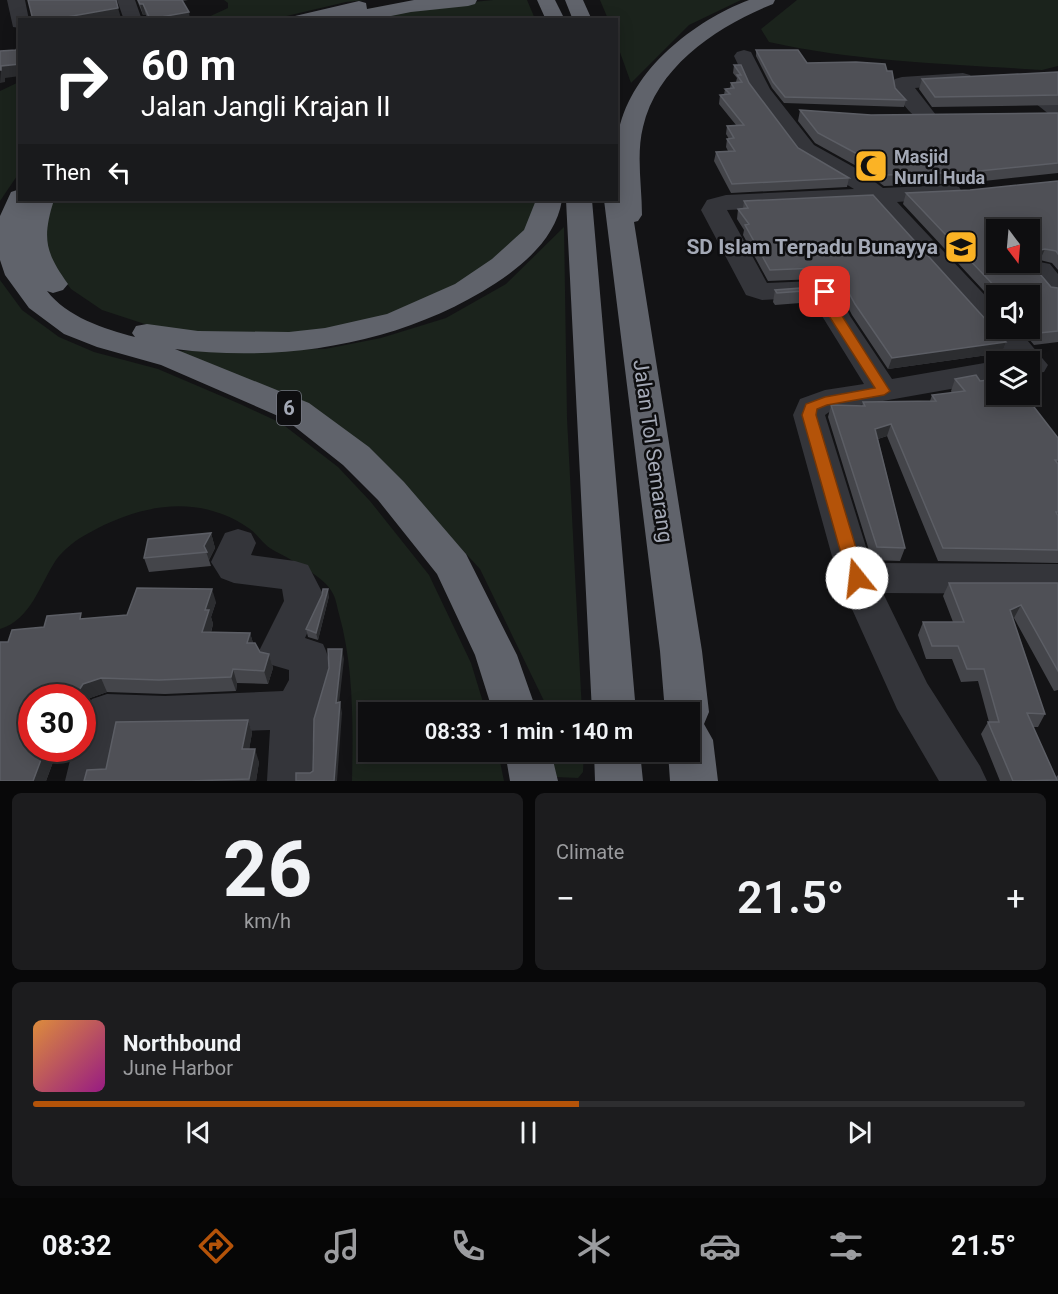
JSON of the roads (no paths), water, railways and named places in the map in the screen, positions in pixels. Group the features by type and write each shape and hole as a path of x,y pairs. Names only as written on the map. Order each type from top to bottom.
{"highway":[{"path":"310,18 352,8 406,0"},
{"path":"349,18 411,6 468,0"},
{"path":"546,0 555,18"},
{"path":"574,0 583,18"},
{"path":"628,276 628,153 631,127 642,98 657,74 692,42 723,21 766,0"},
{"name":"6","path":"19,201 6,236 19,275 40,302 55,314 75,327 108,340 172,358 297,411 356,456 391,491 452,565 496,655 512,702"},
{"path":"41,201 32,227 33,244 40,266 61,294 93,316 151,334 197,341 249,345 315,340 362,332 425,311 473,287 519,254 542,222 549,201"},
{"path":"579,201 613,702"},
{"name":"Jalan Tol Semarang","path":"618,201 681,651 686,702"},
{"path":"530,762 534,781"},
{"path":"618,762 619,781"},
{"path":"692,762 694,781"}],"street":[{"path":"16,0 19,18"},
{"path":"126,0 133,18"},
{"path":"744,56 754,80 788,112 806,150 851,175 878,196 986,313"},
{"path":"903,116 935,115 907,93 903,82 1042,74"},
{"path":"998,77 1058,112"},
{"path":"1027,114 1058,112"},
{"path":"884,391 836,316 825,292 815,289 762,292 756,289 714,210 716,205 726,202 976,191"},
{"path":"1040,270 1058,291"},
{"path":"1013,339 1026,351"},
{"path":"964,781 912,696 857,578 809,415 811,407 825,401 986,373"},
{"path":"237,543 230,562 234,568 288,574 295,576 300,582 303,601 279,651 309,656 310,680 296,710 292,730 290,781"},
{"path":"857,578 1058,579"},
{"path":"88,781 101,719 107,714 165,715 296,710"}],"place":[{"name":"Masjid Nurul Huda","path":"871,166"},
{"name":"SD Islam Terpadu Bunayya","path":"961,247"}]}
